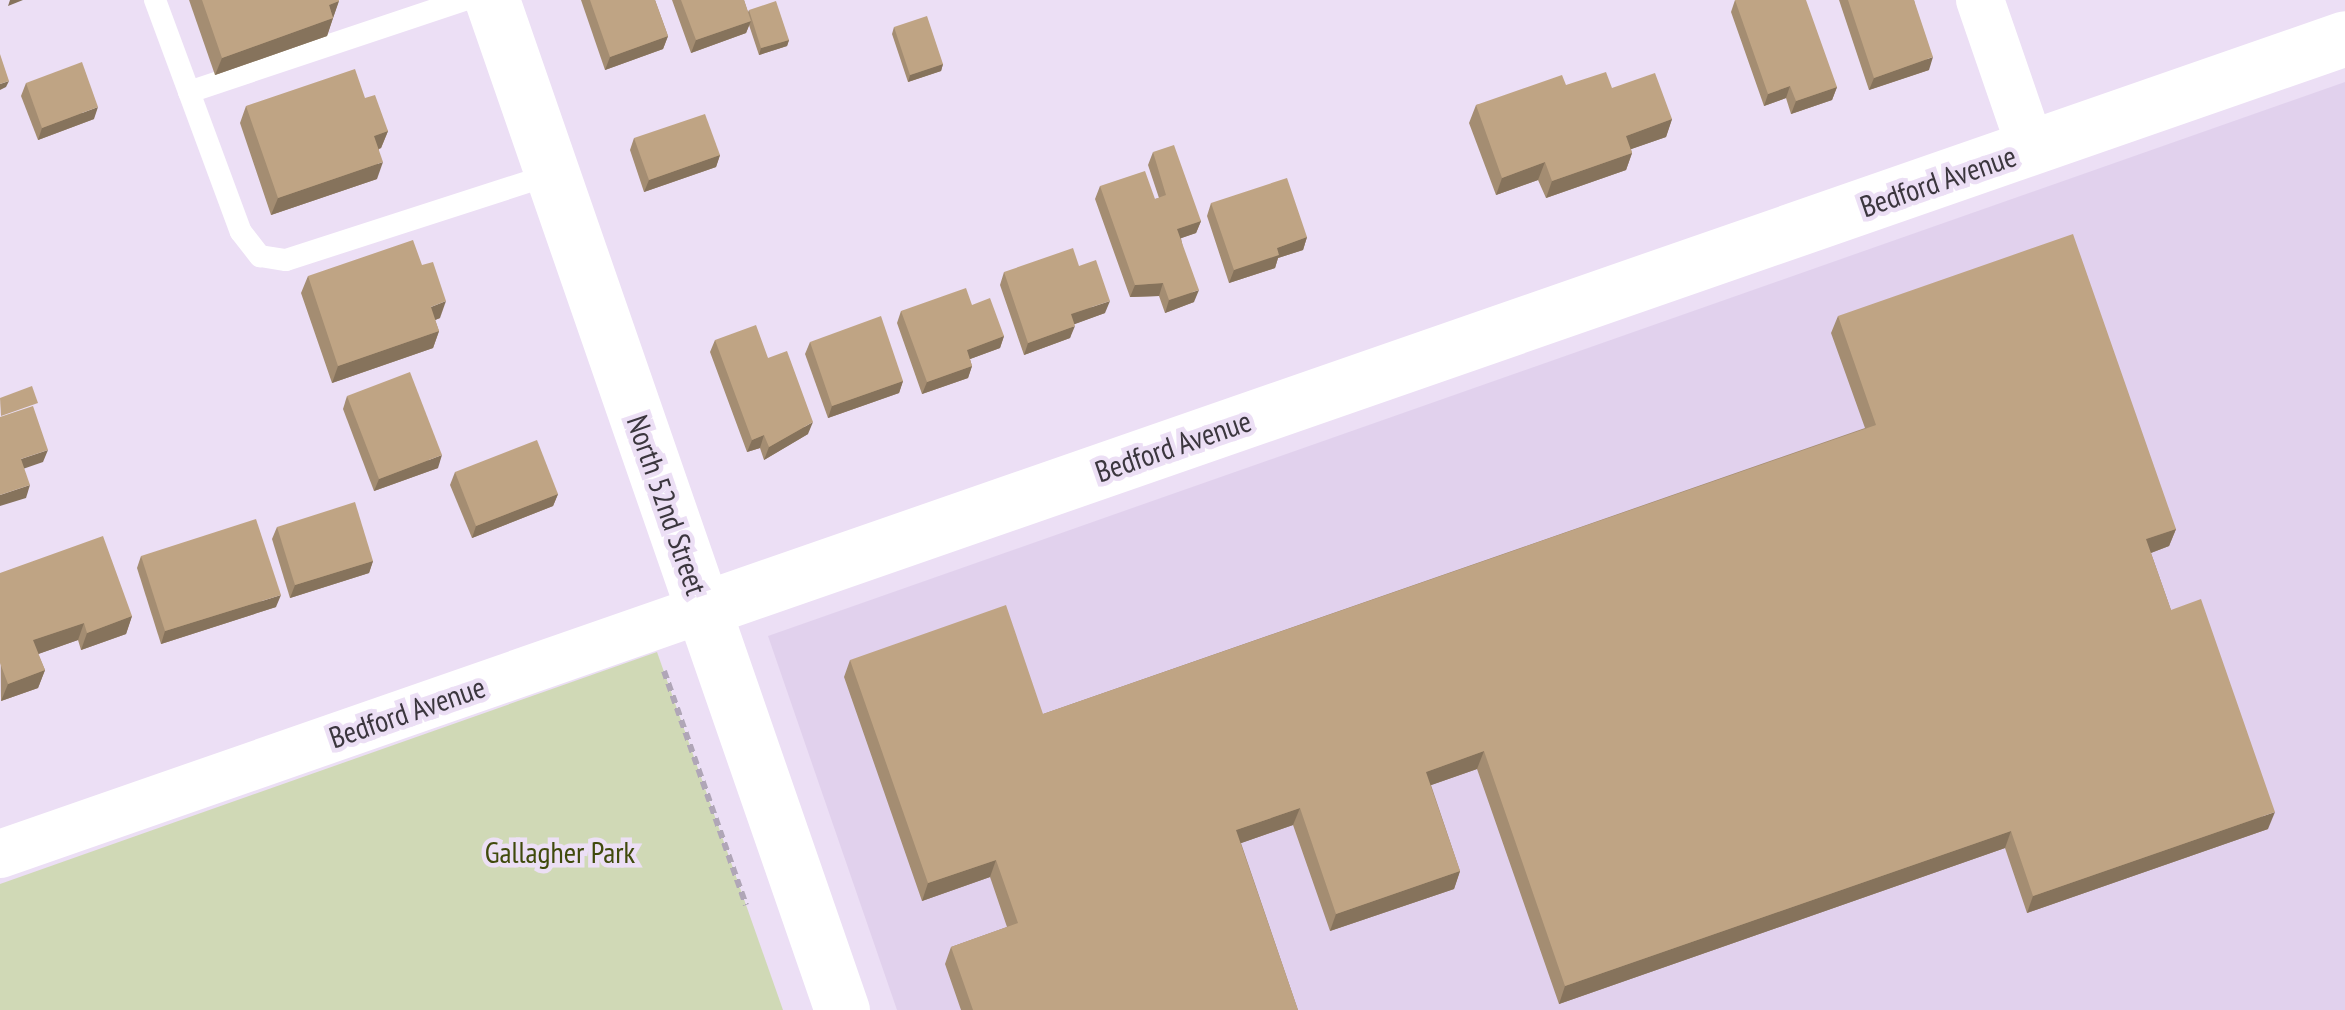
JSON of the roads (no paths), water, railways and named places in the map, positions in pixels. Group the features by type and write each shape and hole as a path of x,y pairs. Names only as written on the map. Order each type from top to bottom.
{"street":[{"name":"North 52nd Street","path":"492,0 842,1010"},
{"path":"1980,0 2032,148"},
{"name":"Bedford Avenue","path":"0,854 2345,38"}],"lane":[{"path":"155,0 241,232 260,256 286,260 553,174"},
{"path":"189,92 464,0"}],"park label":[{"name":"Gallagher Park","path":"560,852"}]}
